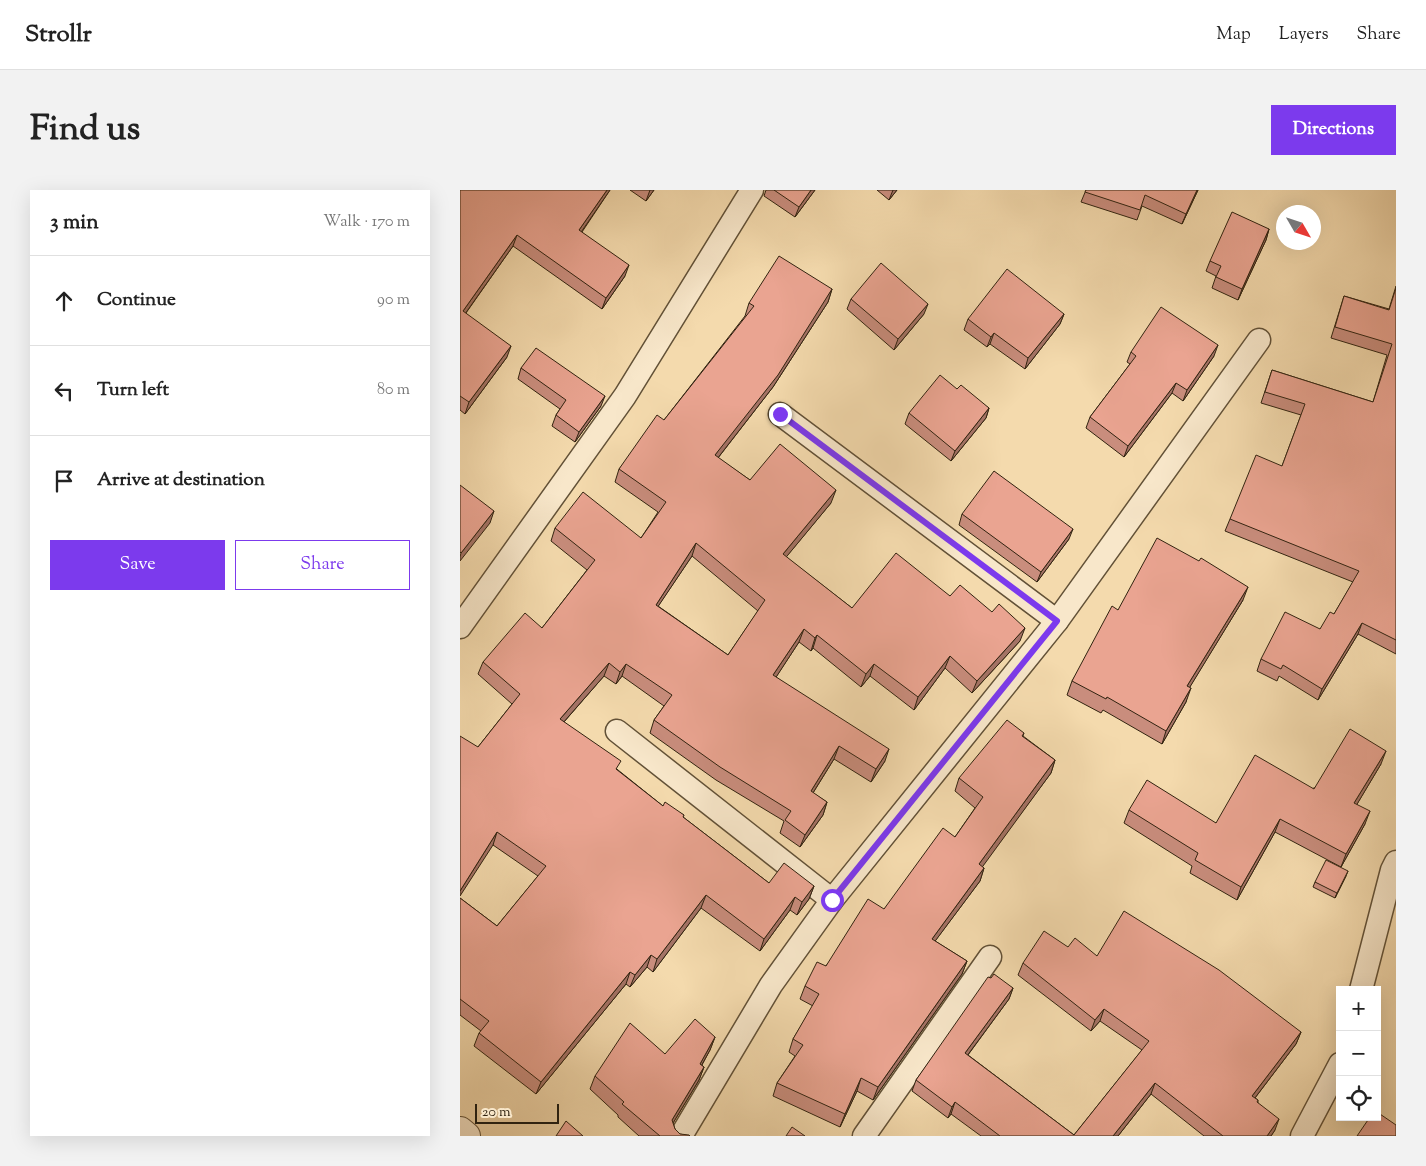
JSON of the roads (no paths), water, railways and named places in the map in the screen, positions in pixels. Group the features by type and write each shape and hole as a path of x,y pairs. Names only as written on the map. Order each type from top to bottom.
{"street":[{"path":"460,627 625,396 752,190"},
{"path":"681,1136 771,985 832,900 1057,621 1259,340"},
{"path":"780,414 1057,621"},
{"path":"617,731 832,900"},
{"path":"1362,986 1392,870 1396,862"},
{"path":"864,1136 990,957"},
{"path":"1302,1136 1336,1072"},
{"path":"460,1131 466,1136"}]}
